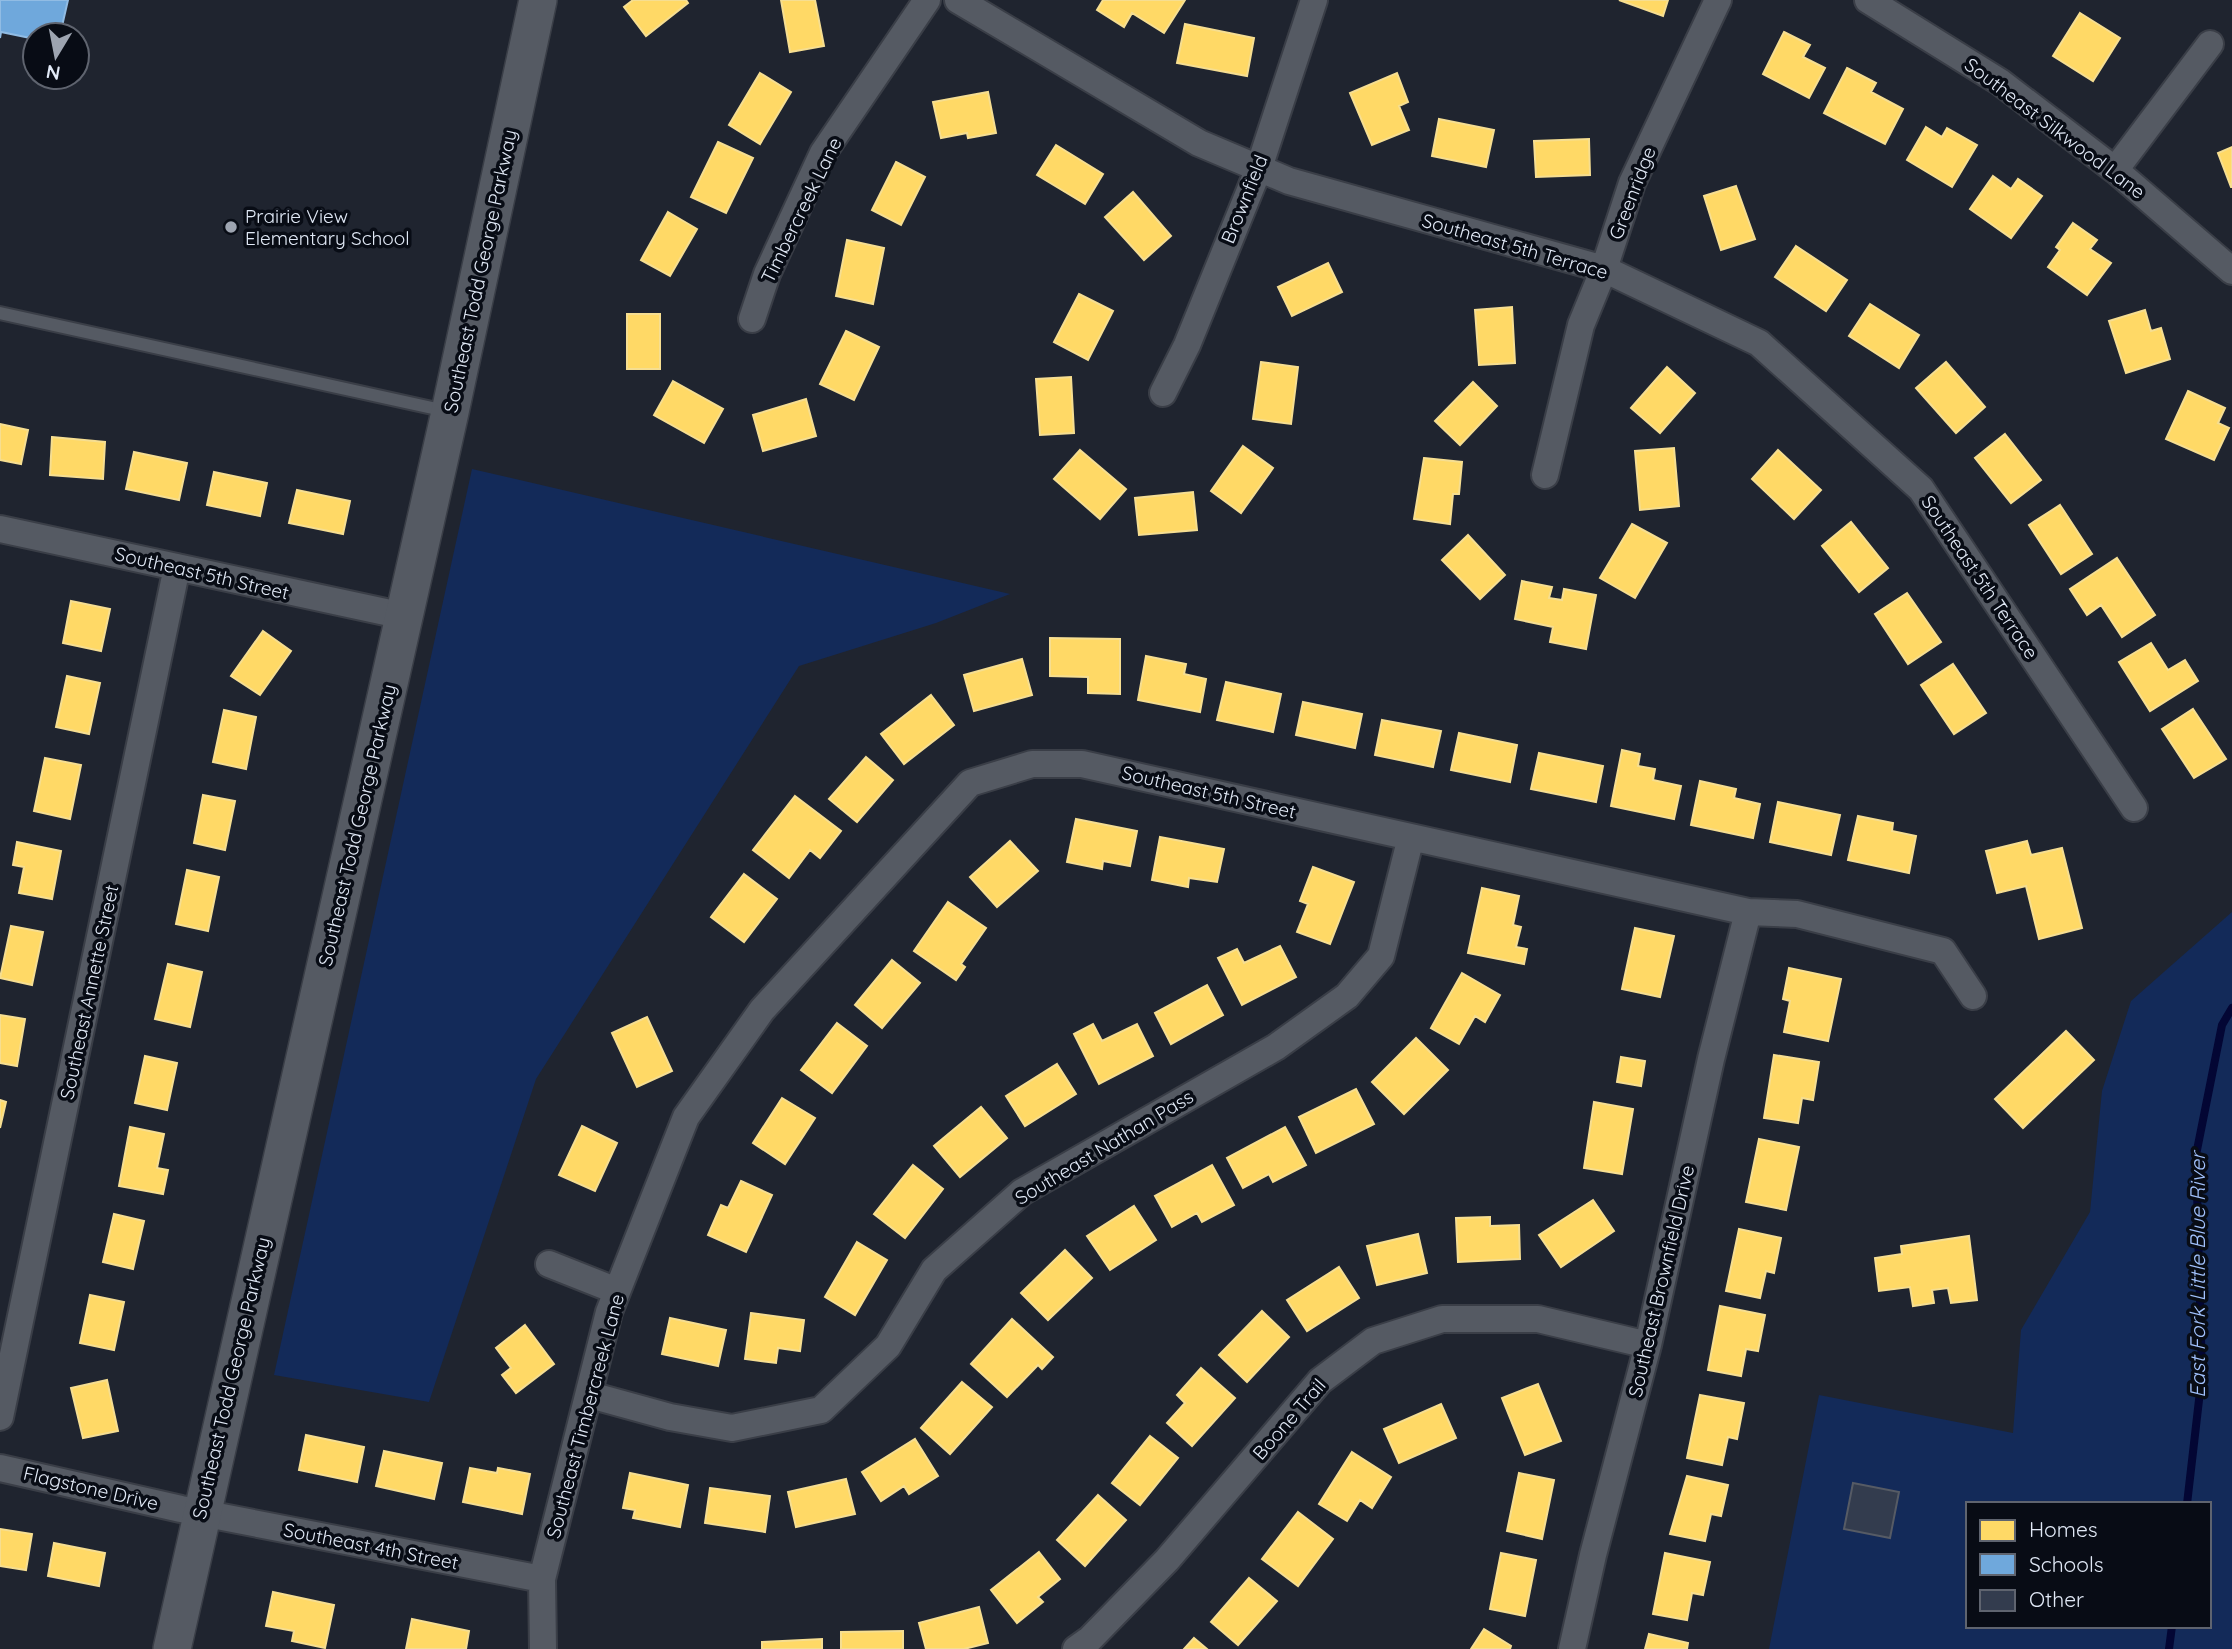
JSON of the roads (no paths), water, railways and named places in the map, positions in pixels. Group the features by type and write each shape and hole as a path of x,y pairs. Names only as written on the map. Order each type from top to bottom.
{"main road":[{"name":"Southeast Todd George Parkway","path":"172,1649 191,1511 404,616 538,0"}],"street":[{"name":"Timbercreek Lane","path":"752,319 767,274 823,153 927,0"},
{"name":"Southeast 5th Terrace","path":"958,0 1199,143 1259,168 1365,204 1604,269 1759,343 1922,489 2134,808"},
{"name":"Brownfield","path":"1163,393 1187,345 1259,168 1314,0"},
{"name":"Greenridge","path":"1545,475 1581,325 1604,269 1632,183 1718,0"},
{"name":"Southeast Silkwood Lane","path":"1868,0 2000,82 2115,170 2232,271"},
{"path":"2115,170 2210,44"},
{"name":"Southeast 5th Street","path":"0,529 404,616"},
{"name":"Southeast Annette Street","path":"0,1417 177,567"},
{"name":"Southeast 5th Street","path":"762,1010 970,783 1032,764 1082,764 1748,912 1797,914 1943,951 1973,996"},
{"name":"Southeast Nathan Pass","path":"590,1395 670,1417 732,1428 821,1410 888,1346 934,1270 1022,1192 1276,1047 1347,996 1381,956 1411,837"},
{"name":"Southeast Brownfield Drive","path":"1572,1649 1592,1555 1648,1345 1708,1072 1748,912"},
{"name":"Southeast Timbercreek Lane","path":"543,1649 542,1579 617,1291 686,1117 762,1010"},
{"path":"549,1264 617,1291"},
{"name":"Boone Trail","path":"1076,1649 1090,1640 1167,1560 1320,1381 1373,1341 1442,1319 1538,1319 1648,1345"},
{"name":"Flagstone Drive","path":"0,1468 191,1511"},
{"name":"Southeast 4th Street","path":"191,1511 542,1579"}],"lane":[{"path":"0,313 450,412"}],"waterway":[{"name":"East Fork Little Blue River","path":"2187,1502 2202,1374 2196,1155 2222,1025 2232,1008"},
{"name":"East Fork Little Blue River","path":"2169,1649 2172,1628"}],"place":[{"name":"Prairie View Elementary School","path":"231,227"}]}
